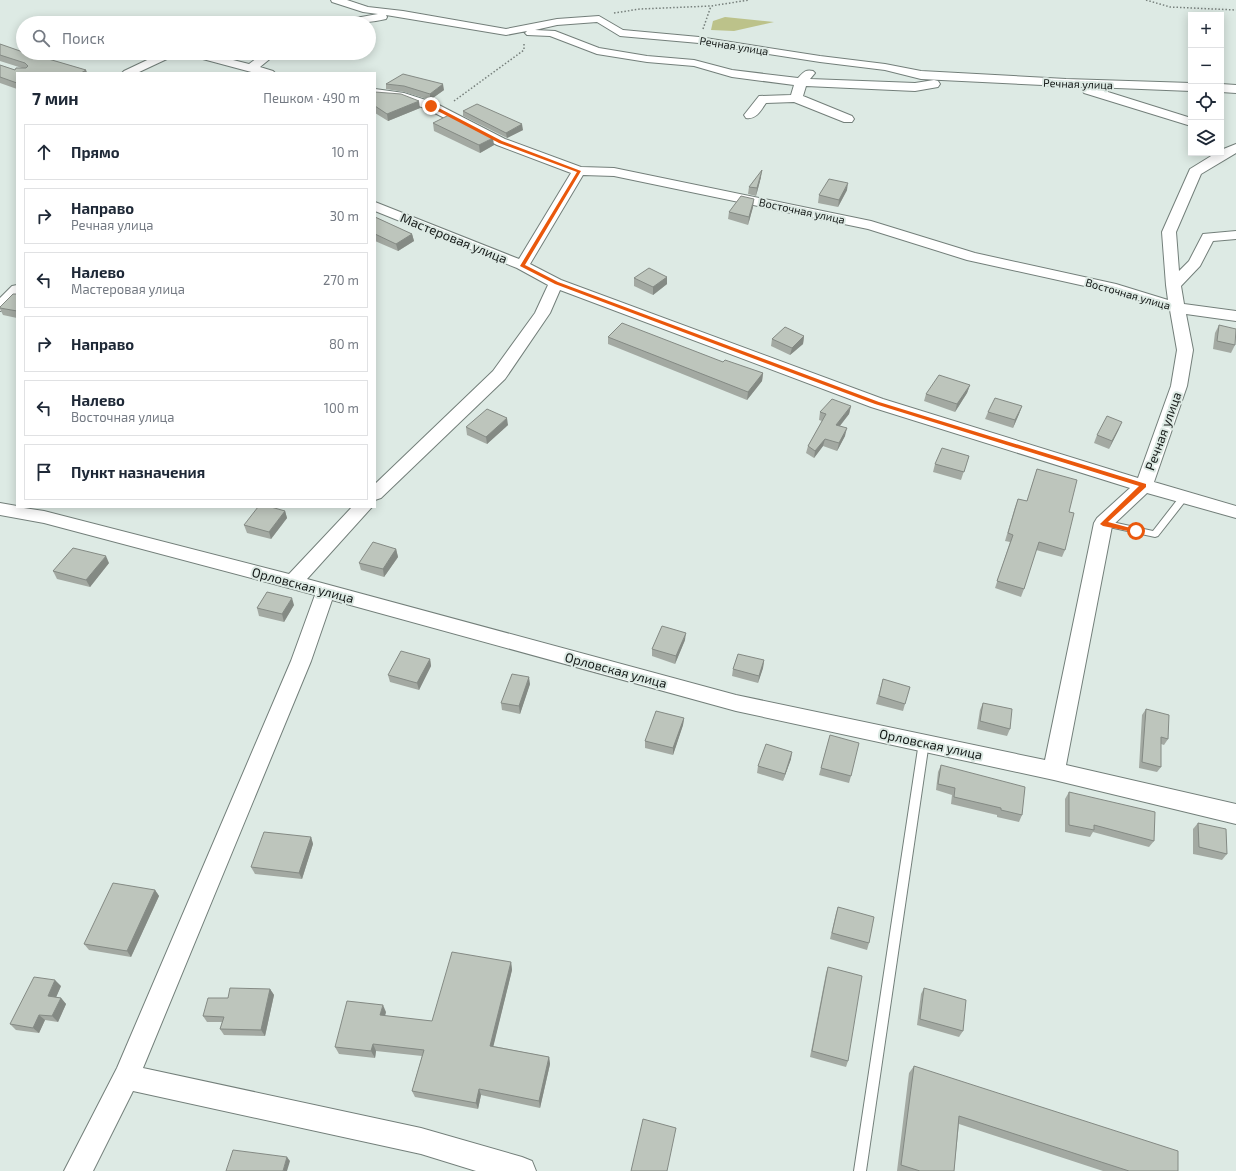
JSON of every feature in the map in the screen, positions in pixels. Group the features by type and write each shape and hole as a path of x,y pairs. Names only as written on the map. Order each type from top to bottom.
{"street":[{"name":"Речная улица","path":"336,0 367,10 404,14 506,32 551,33 597,51 647,59 694,63 732,73 801,82 914,87 965,79"},
{"path":"376,18 404,14"},
{"name":"Речная улица","path":"506,32 557,22 599,19 620,33 699,40 820,59 885,67 921,75 965,79 1188,87"},
{"path":"796,98 801,82 820,59"},
{"path":"130,72 156,60"},
{"path":"219,60 266,72"},
{"path":"252,68 262,60"},
{"path":"1066,83 1188,121"},
{"path":"1224,88 1236,88"},
{"name":"Восточная улица","path":"376,93 404,97 431,106 501,142 579,171 614,172 871,226 972,257 1116,288 1178,308 1236,316"},
{"path":"750,115 763,99 796,98 848,119"},
{"name":"Речная улица","path":"1103,524 1144,486 1179,386 1185,350 1173,284 1169,232 1195,172 1226,151"},
{"path":"522,265 579,171"},
{"name":"Мастеровая улица","path":"376,206 522,265 556,283 877,403 1144,486 1236,512"},
{"path":"1173,284 1195,263 1208,237 1236,235"},
{"path":"376,493 499,375 542,313 556,283"},
{"path":"0,306 16,290"},
{"path":"293,582 362,508"},
{"name":"Орловская улица","path":"0,509 44,517 293,582 736,703 924,742 1236,814"},
{"path":"1054,771 1103,524"},
{"path":"78,1171 126,1077 300,660 326,591"},
{"path":"126,1077 421,1141 522,1171"}],"lane":[{"path":"1103,524 1154,534 1164,524 1184,497"},
{"path":"860,1171 924,742"}],"path":[{"path":"599,19 614,13 711,6 749,0"},
{"path":"1146,0 1170,7 1236,10"},
{"path":"699,40 711,6"},
{"path":"441,111 524,50 523,33"}],"green space":[{"path":"725,17 774,22 734,31 711,30 713,21"}],"building":[{"path":"0,44 16,50 16,60 52,60 86,70 83,72 16,72 16,83 0,77 0,65 15,70 16,68 26,68 28,66 25,63 0,55"},
{"path":"403,74 443,84 430,94 404,86 386,84"},
{"path":"376,92 401,94 419,101 387,114 376,107"},
{"path":"477,104 522,124 506,133 463,111"},
{"path":"449,115 493,138 479,145 433,123"},
{"path":"762,170 757,188 749,187"},
{"path":"829,179 848,183 839,200 819,195"},
{"path":"741,196 754,199 749,217 729,212"},
{"path":"376,217 412,234 396,244 376,234"},
{"path":"649,268 667,277 653,287 634,278"},
{"path":"13,294 16,294 16,311 0,307"},
{"path":"622,323 723,362 725,360 763,373 748,392 608,337"},
{"path":"1219,325 1236,329 1235,345 1217,341"},
{"path":"785,327 804,336 792,348 772,339"},
{"path":"939,375 970,385 957,404 926,394"},
{"path":"995,398 1022,406 1015,420 988,412"},
{"path":"832,399 851,406 836,425 847,428 839,443 825,439 815,451 808,446 826,414 820,412"},
{"path":"487,409 507,418 486,437 466,427"},
{"path":"1107,416 1122,422 1112,441 1097,435"},
{"path":"942,448 969,456 964,472 935,464"},
{"path":"1037,469 1077,480 1069,512 1074,513 1065,550 1039,542 1024,589 997,581 1013,535 1008,533 1018,499 1027,501"},
{"path":"257,508 274,508 285,511 269,532 244,525"},
{"path":"373,542 396,549 383,569 359,563"},
{"path":"73,548 106,556 86,580 53,571"},
{"path":"267,592 292,598 282,614 257,608"},
{"path":"662,626 686,633 676,656 652,649"},
{"path":"401,651 430,659 417,683 388,675"},
{"path":"738,654 764,660 759,676 733,669"},
{"path":"512,674 529,677 519,706 501,703"},
{"path":"883,679 910,687 905,704 879,696"},
{"path":"983,703 1012,709 1010,729 980,721"},
{"path":"1146,709 1169,715 1168,739 1161,737 1161,767 1142,762"},
{"path":"656,711 684,718 673,748 645,741"},
{"path":"830,735 859,743 851,776 821,768"},
{"path":"766,744 792,752 785,774 758,766"},
{"path":"941,765 1025,787 1022,815 1001,810 1001,808 954,797 955,788 938,784"},
{"path":"1069,792 1155,812 1154,841 1094,825 1094,830 1069,825"},
{"path":"1198,823 1226,829 1227,854 1199,847"},
{"path":"264,832 311,837 299,873 251,867"},
{"path":"113,883 155,890 127,951 84,944"},
{"path":"838,907 874,917 869,943 832,933"},
{"path":"452,952 511,962 490,1046 549,1057 539,1101 479,1089 476,1103 412,1091 424,1050 373,1044 371,1051 335,1047 347,1001 383,1005 380,1015 432,1021"},
{"path":"828,967 862,976 848,1061 812,1051"},
{"path":"34,977 55,980 48,996 61,998 52,1016 39,1015 33,1028 10,1024"},
{"path":"230,988 270,989 261,1030 220,1029 224,1017 203,1016 208,998 228,998"},
{"path":"924,988 966,1000 963,1031 920,1019"},
{"path":"914,1066 1178,1151 1178,1171 1129,1171 959,1116 954,1171 920,1171 901,1165"},
{"path":"643,1119 676,1128 667,1171 631,1171"},
{"path":"233,1150 287,1157 283,1171 226,1171"}],"route":[{"path":"431,106 501,142 579,171 522,265 556,283 877,403 1144,486 1103,524 1136,531"}]}
